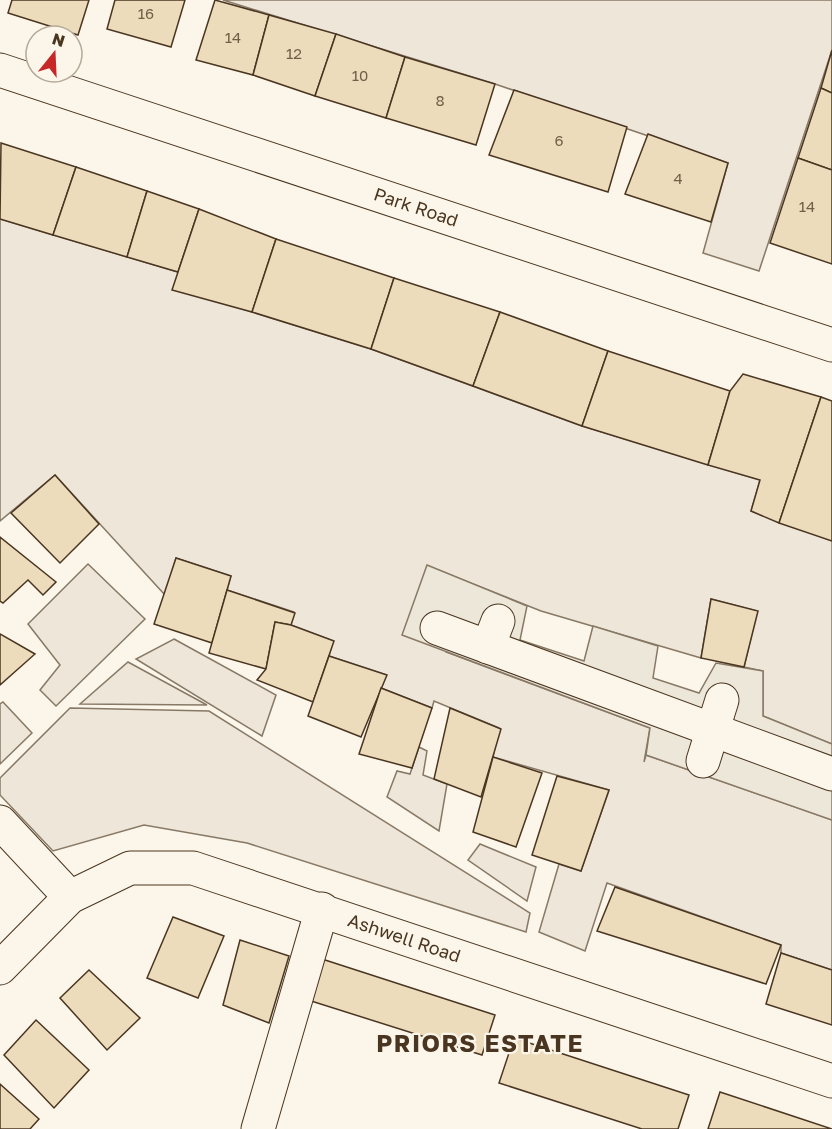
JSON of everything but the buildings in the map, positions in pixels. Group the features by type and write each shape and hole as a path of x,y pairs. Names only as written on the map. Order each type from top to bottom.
{"street":[{"name":"Park Road","path":"0,70 832,345"},
{"path":"437,628 493,634 718,715 832,774"},
{"path":"703,761 718,715"},
{"path":"0,822 70,897"},
{"name":"Ashwell Road","path":"0,968 70,897 130,868 193,868 322,909 832,1081"},
{"path":"258,1129 322,909"}],"shaded area":[{"path":"223,0 832,0 832,50 759,271 703,253 728,163 495,84"},
{"path":"0,219 178,272 252,312 371,349 582,426 760,480 751,511 832,541 832,744 763,716 763,671 744,667 757,611 711,599 701,658 541,611 428,566 446,652 650,728 644,762 646,755 832,820 832,970 781,953 781,945 607,883 585,951 539,932 559,864 581,871 609,790 493,757 499,728 434,701 432,708 381,688 386,675 329,656 333,641 291,625 294,612 227,590 231,576 176,558 165,595 55,475 0,521"},
{"path":"88,564 145,619 56,706 40,690 60,665 28,624"},
{"path":"427,565 527,606 520,640 584,661 593,626 658,646 653,678 699,693 716,663 763,671 763,716 832,744 832,820 646,755 650,728 402,635"},
{"path":"174,639 276,695 262,736 136,659"},
{"path":"128,662 207,705 80,704"},
{"path":"3,702 32,733 0,764 0,704"},
{"path":"70,708 209,711 530,913 526,932 247,843 144,825 53,851 0,795 0,778"},
{"path":"419,747 427,751 423,775 447,784 439,831 387,797 397,771 410,774"},
{"path":"480,844 536,867 527,901 468,860"}],"district":[{"name":"PRIORS ESTATE","path":"480,1044"}]}
